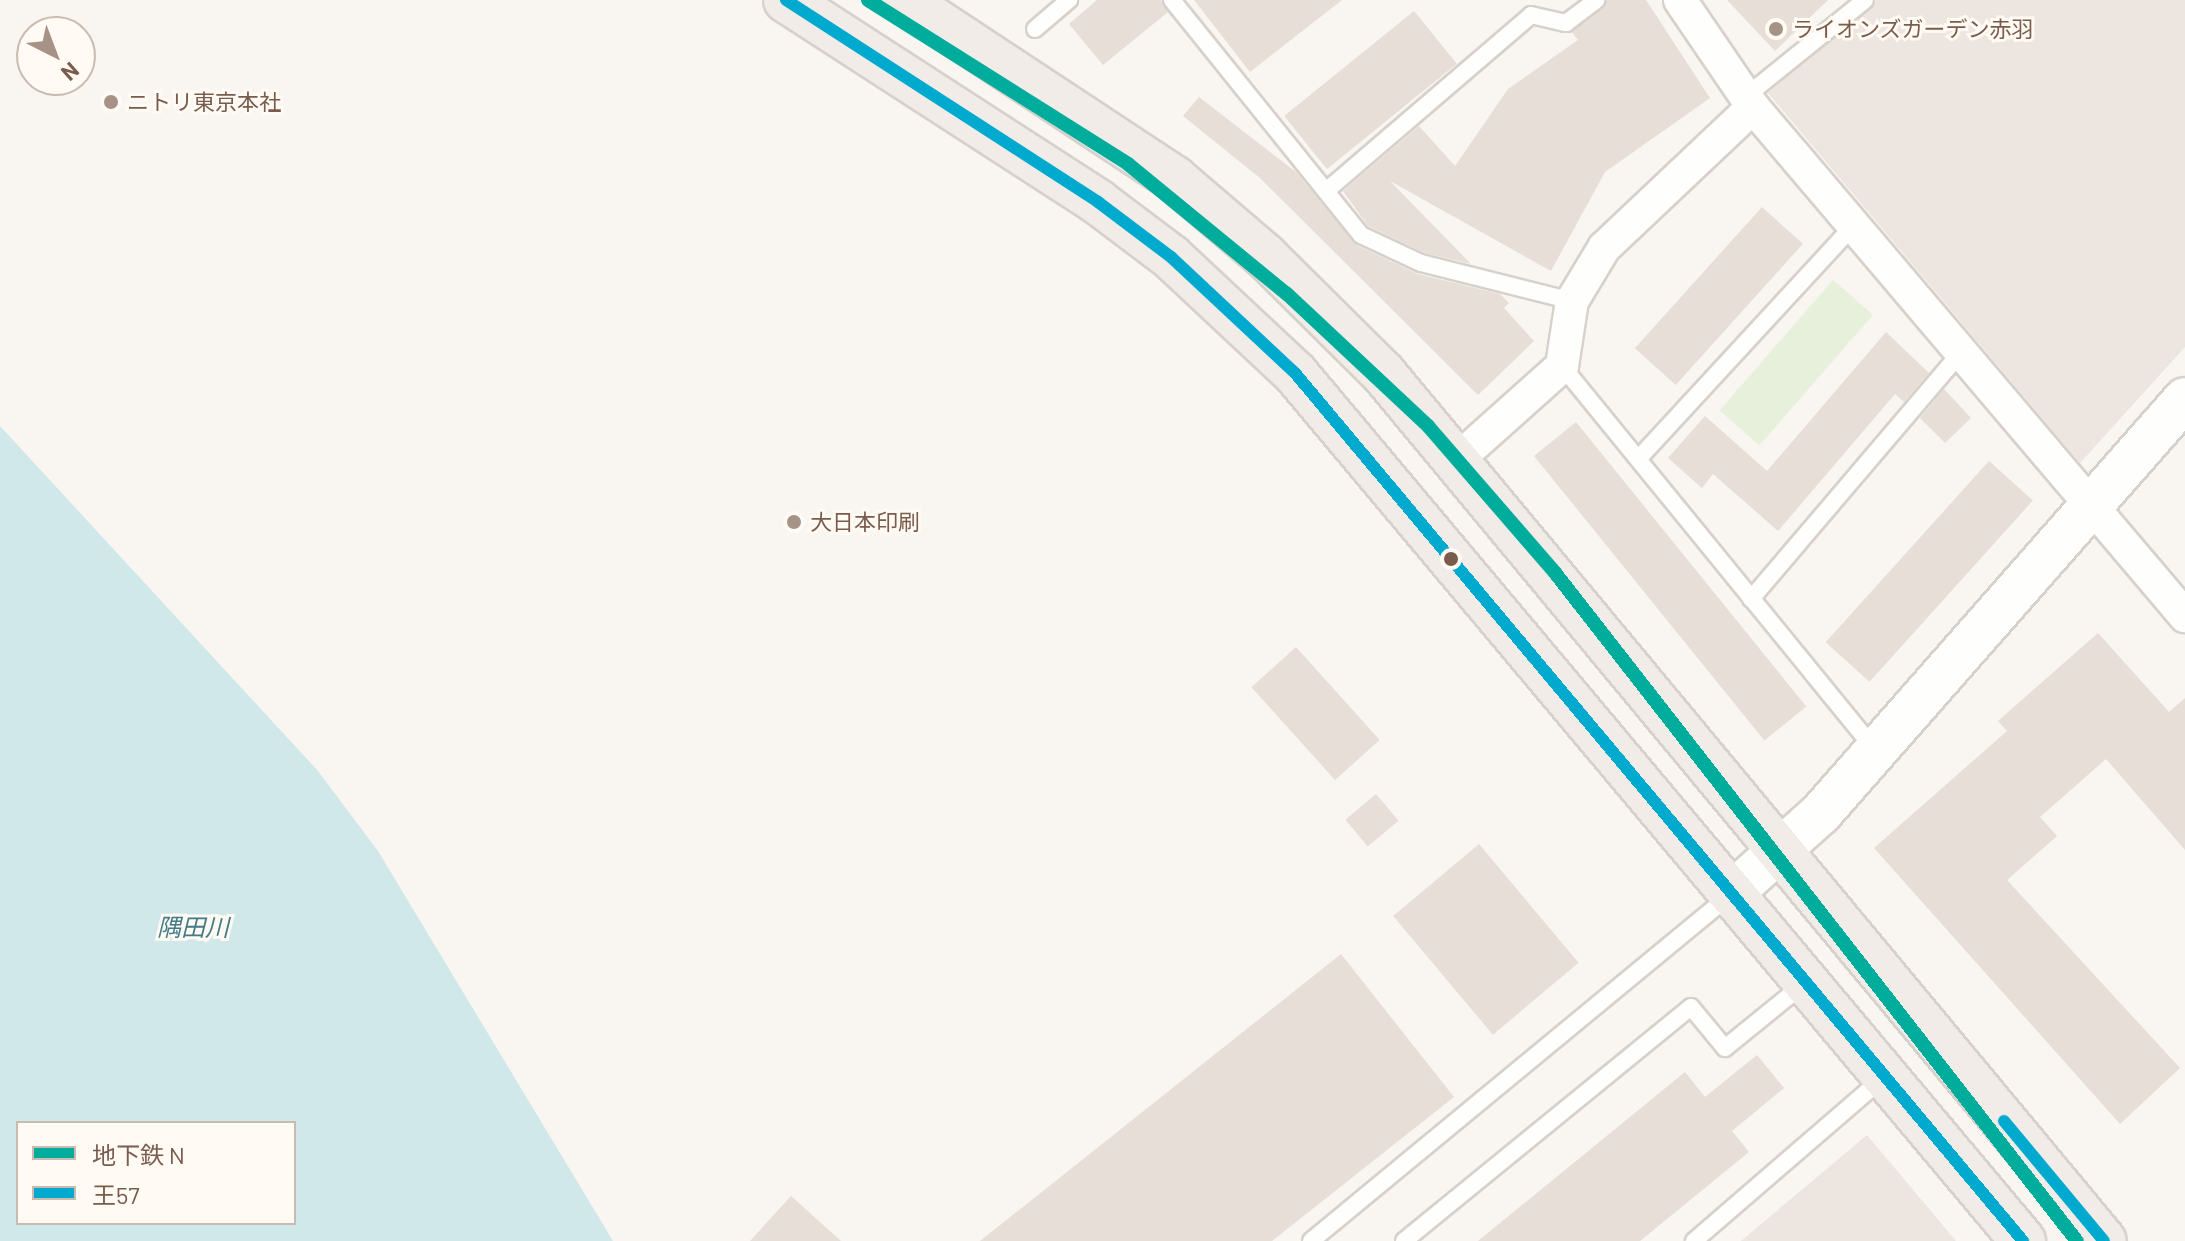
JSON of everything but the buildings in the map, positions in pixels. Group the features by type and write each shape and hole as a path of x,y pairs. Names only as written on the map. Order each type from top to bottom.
{"highway":[{"path":"786,0 1029,153 1171,257 1233,312 1403,496 2023,1241"},
{"path":"904,0 1175,179 1265,256 1372,362 1457,460 2104,1241"}],"street":[{"path":"1680,0 1749,102 1962,351 2088,508 2185,616"},
{"path":"1457,460 1562,366 1572,301 1604,248 1749,102"},
{"path":"1733,892 1781,851 1876,752 2185,399"}],"lane":[{"path":"1035,29 1069,0"},
{"path":"1172,0 1361,235 1421,263 1572,301"},
{"path":"1326,191 1531,15 1566,23 1596,0"},
{"path":"1749,102 1865,0"},
{"path":"1639,458 1854,225"},
{"path":"1751,599 1962,351"},
{"path":"1562,366 1876,752"},
{"path":"1311,1241 1733,892"},
{"path":"1404,1241 1691,1007 1725,1048 1807,981"},
{"path":"1694,1241 1886,1075"}],"shaded area":[{"path":"1876,0 2185,0 2185,347 2080,463 1768,93"},
{"path":"1867,1135 1956,1241 1741,1241"}],"green space":[{"path":"1833,280 1873,315 1760,445 1720,411"}],"water":[{"name":"隅田川","path":"0,426 318,771 378,851 613,1241 0,1241"}],"metro line":[{"name":"N","path":"868,0 1128,164 1287,294 1428,426 1556,574 2077,1241"}],"transit line":[{"name":"王57","path":"786,0 1098,202 1171,257 1295,373 2023,1241"},
{"name":"王57","path":"2004,1121 2104,1241"}],"place":[{"name":"ライオンズガーデン赤羽","path":"1776,29"},
{"name":"ニトリ東京本社","path":"111,102"},
{"name":"大日本印刷","path":"794,522"}]}
